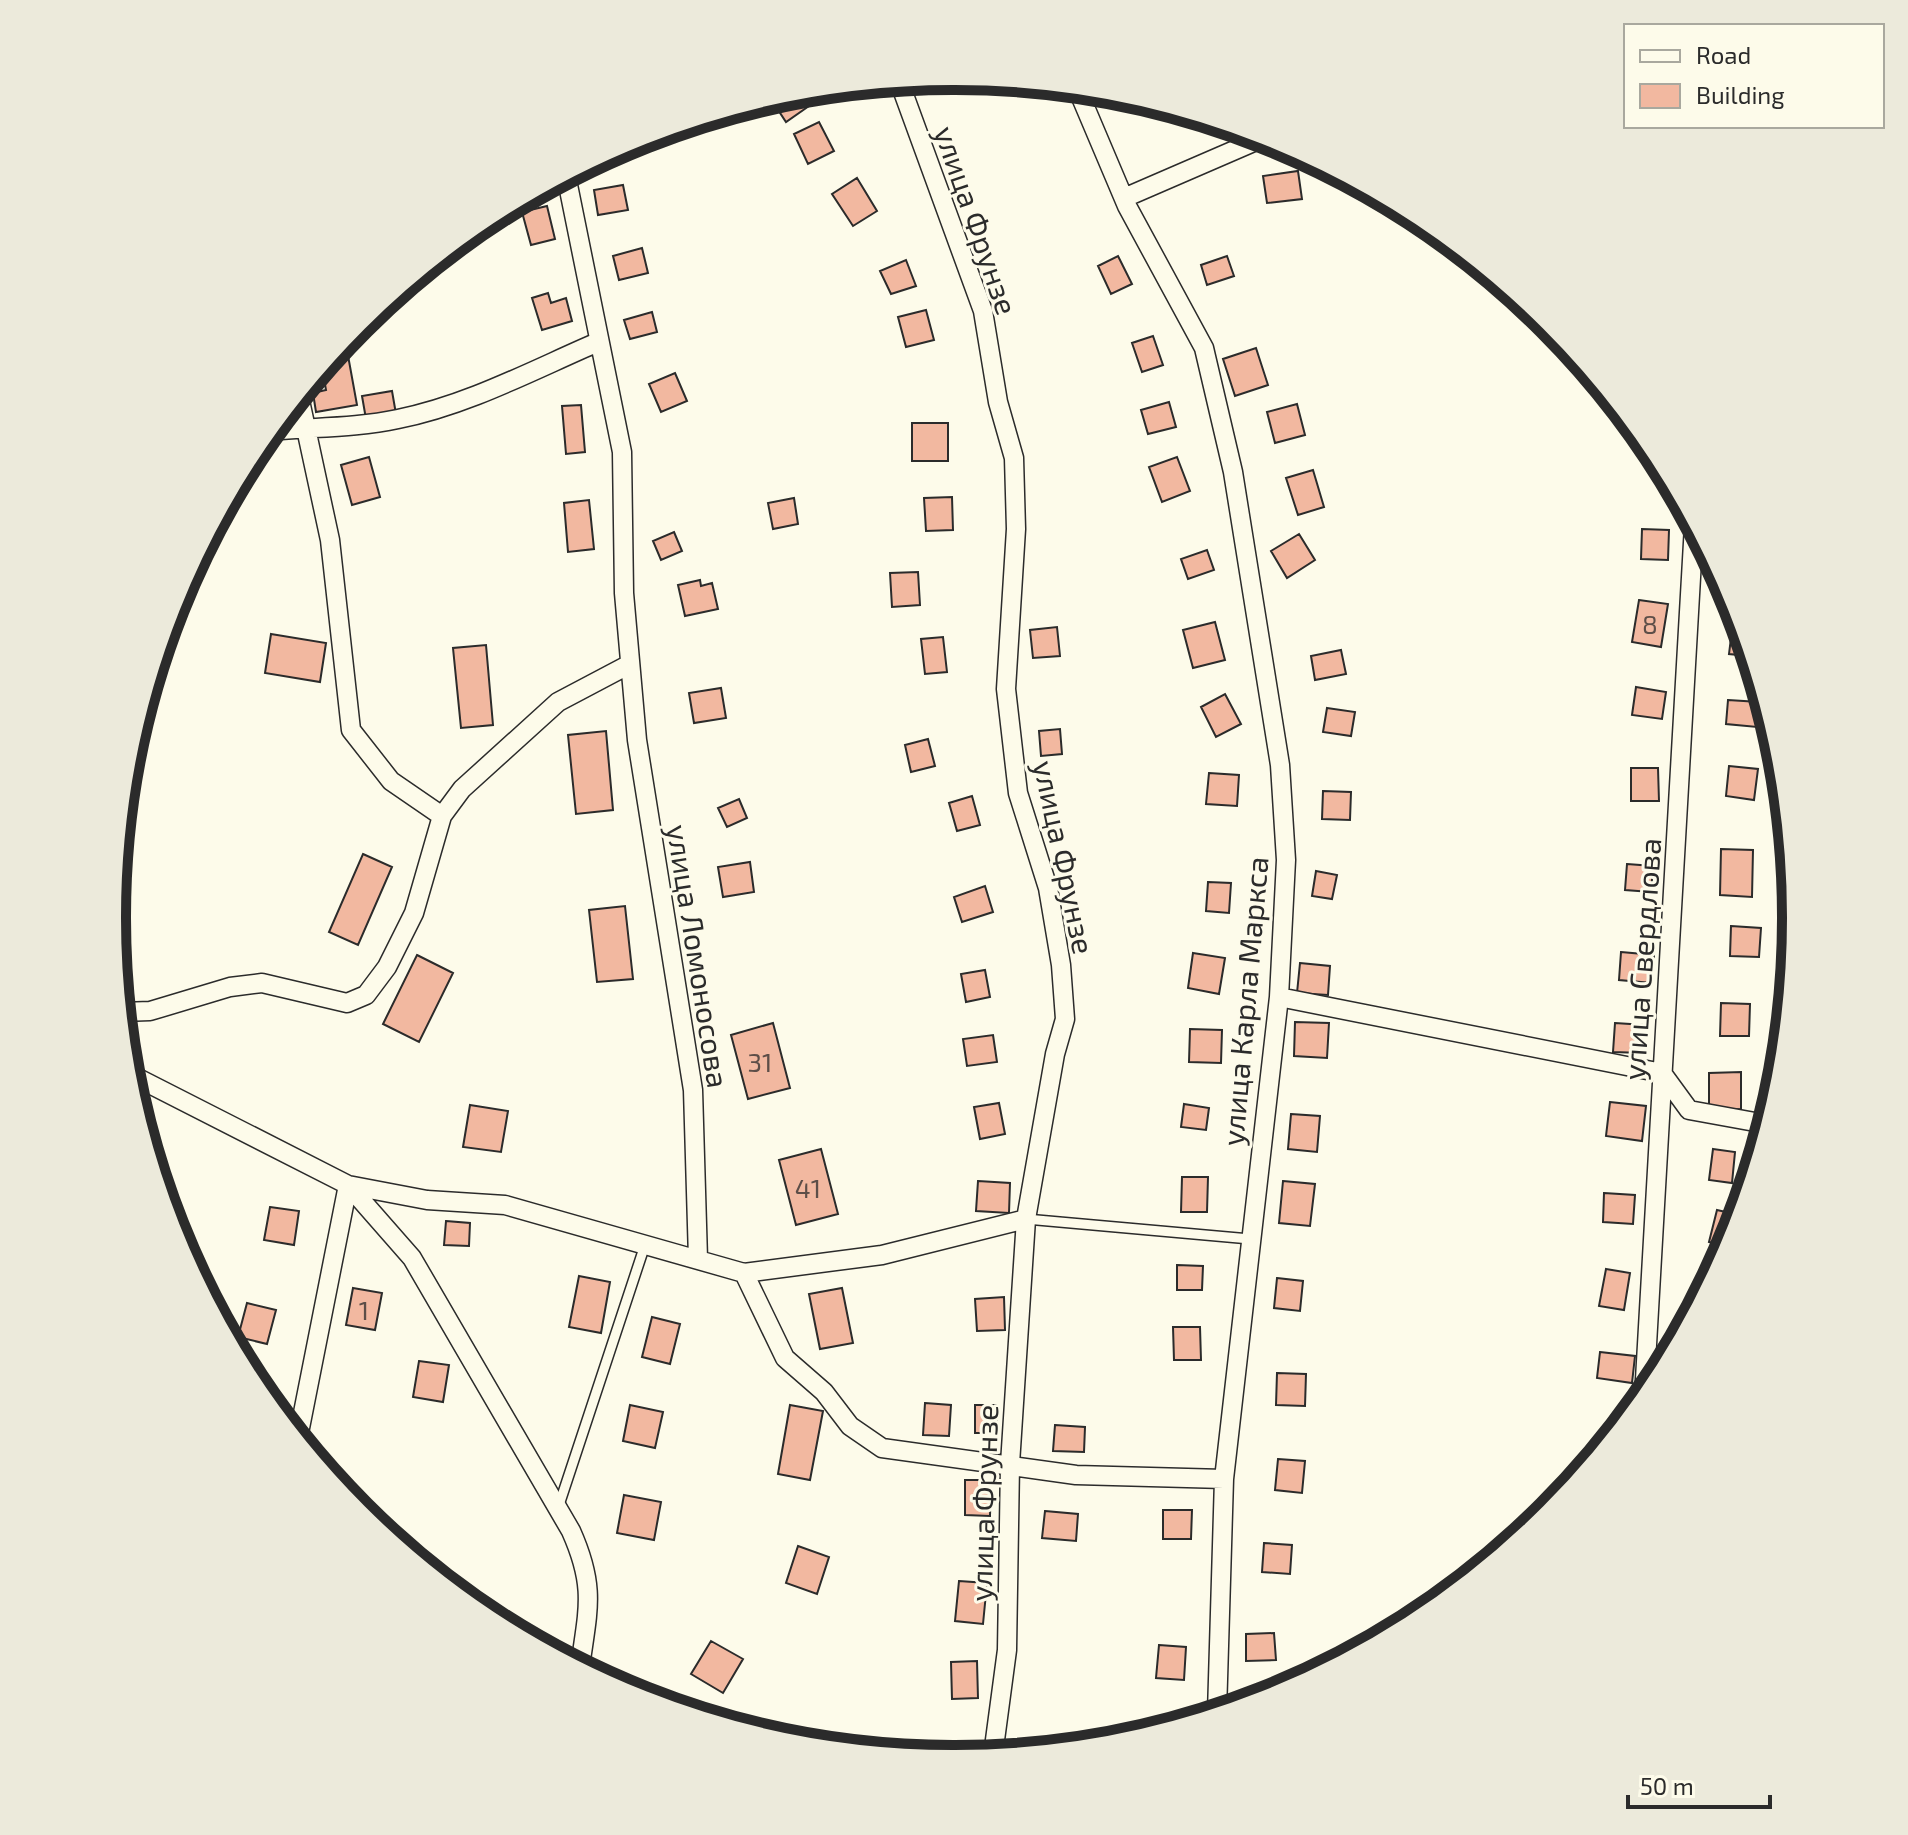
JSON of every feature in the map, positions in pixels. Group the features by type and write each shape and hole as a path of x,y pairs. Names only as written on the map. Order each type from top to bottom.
{"street":[{"name":"улица Фрунзе","path":"903,92 983,311 998,402 1014,458 1016,529 1006,689 1018,793 1048,888 1061,965 1065,1019 1055,1054 1026,1219 1010,1464 1007,1650 995,1743"},
{"name":"улица Карла Маркса","path":"1082,100 1124,198 1204,348 1233,472 1280,765 1286,860 1279,997 1224,1479 1217,1702"},
{"path":"1124,198 1248,144"},
{"name":"улица Ломоносова","path":"568,186 622,452 624,593 637,740 693,1090 698,1259"},
{"path":"287,430 399,419 452,404 598,342"},
{"path":"302,410 330,540 351,730 391,781 442,816"},
{"name":"улица Свердлова","path":"1645,1372 1693,546"},
{"path":"132,1012 150,1011 230,987 262,983 347,1003 366,995 387,967 414,913 442,816 462,789 493,757 558,702 630,664"},
{"path":"1279,997 1662,1073 1689,1110 1755,1122"},
{"path":"142,1080 348,1185 427,1200 505,1205 744,1273 882,1255 1026,1219"},
{"path":"301,1424 348,1185"},
{"path":"348,1185 412,1258 558,1508 586,1565 589,1599 581,1656"},
{"path":"744,1273 770,1319 785,1358 824,1392 850,1426 882,1448 1076,1475 1224,1479"}],"lane":[{"path":"1026,1219 1250,1239"},
{"path":"558,1508 645,1245"}],"building":[{"path":"808,104 809,106 786,122 778,109"},
{"path":"819,122 834,151 808,164 794,134"},
{"path":"1298,171 1302,199 1267,203 1263,176"},
{"path":"857,178 877,211 853,226 832,194"},
{"path":"623,185 628,210 598,215 594,190"},
{"path":"547,206 555,239 531,245 522,212"},
{"path":"642,248 648,273 619,280 613,256"},
{"path":"1118,256 1132,284 1111,294 1098,266"},
{"path":"1227,256 1234,276 1207,285 1201,265"},
{"path":"906,260 916,286 891,294 880,271"},
{"path":"548,293 551,303 566,298 572,321 542,330 532,298"},
{"path":"926,310 934,340 906,347 898,317"},
{"path":"652,312 657,332 630,339 624,320"},
{"path":"1153,336 1163,365 1142,372 1132,343"},
{"path":"1256,348 1268,385 1235,396 1223,359"},
{"path":"348,355 357,405 316,412 313,395 326,390 324,381"},
{"path":"675,373 687,401 661,412 649,384"},
{"path":"392,391 396,414 366,419 362,396"},
{"path":"1169,402 1176,427 1148,434 1141,410"},
{"path":"1297,404 1305,435 1275,443 1267,412"},
{"path":"581,405 585,452 566,454 562,406"},
{"path":"912,423 948,423 948,461 912,461"},
{"path":"369,457 380,497 352,505 341,465"},
{"path":"1177,457 1190,491 1162,502 1149,467"},
{"path":"1313,470 1324,507 1298,515 1286,478"},
{"path":"952,497 953,530 926,531 924,498"},
{"path":"794,498 798,524 773,529 768,503"},
{"path":"589,500 594,549 568,552 564,503"},
{"path":"1642,529 1669,530 1668,560 1641,559"},
{"path":"674,532 682,551 661,560 653,541"},
{"path":"1299,534 1315,560 1287,578 1271,551"},
{"path":"1207,550 1214,570 1188,579 1181,559"},
{"path":"918,572 920,605 892,607 890,573"},
{"path":"700,580 701,586 712,583 718,609 685,616 678,585"},
{"path":"1639,600 1668,604 1661,647 1632,642"},
{"path":"1215,622 1225,660 1193,668 1183,630"},
{"path":"1057,627 1060,656 1033,658 1030,630"},
{"path":"271,634 326,643 320,682 265,673"},
{"path":"1731,634 1739,655 1729,654"},
{"path":"943,637 947,672 925,674 921,639"},
{"path":"486,645 493,725 461,728 453,648"},
{"path":"1341,650 1346,674 1315,680 1311,656"},
{"path":"1636,687 1666,692 1662,719 1632,715"},
{"path":"721,688 726,718 694,723 689,693"},
{"path":"1225,694 1241,724 1216,737 1201,707"},
{"path":"1728,700 1753,702 1757,727 1726,724"},
{"path":"1327,708 1355,712 1351,736 1323,732"},
{"path":"1060,729 1062,754 1041,756 1039,731"},
{"path":"606,731 613,810 576,814 568,735"},
{"path":"928,739 935,766 911,772 905,745"},
{"path":"1729,766 1758,769 1754,800 1726,796"},
{"path":"1631,768 1658,768 1659,801 1631,801"},
{"path":"1209,773 1239,775 1237,806 1206,804"},
{"path":"1323,791 1351,792 1350,820 1322,819"},
{"path":"972,796 980,825 957,831 949,803"},
{"path":"739,799 747,818 727,827 718,808"},
{"path":"1721,849 1753,850 1752,897 1720,895"},
{"path":"363,854 392,867 358,945 329,932"},
{"path":"750,862 754,892 723,897 718,867"},
{"path":"1627,864 1653,866 1651,892 1625,890"},
{"path":"1316,871 1337,875 1332,899 1312,896"},
{"path":"1208,882 1231,883 1229,913 1206,911"},
{"path":"985,886 993,912 962,922 954,897"},
{"path":"625,906 633,979 597,982 589,910"},
{"path":"1731,926 1761,928 1759,957 1730,956"},
{"path":"1621,952 1654,955 1652,983 1619,980"},
{"path":"1193,953 1225,958 1219,994 1188,988"},
{"path":"417,955 453,973 419,1042 383,1024"},
{"path":"1300,963 1330,966 1328,995 1297,993"},
{"path":"985,970 990,997 966,1002 961,974"},
{"path":"1721,1003 1750,1004 1749,1036 1720,1036"},
{"path":"1295,1022 1329,1023 1327,1058 1294,1056"},
{"path":"773,1023 790,1088 748,1099 731,1035"},
{"path":"1615,1023 1645,1025 1643,1053 1613,1052"},
{"path":"1190,1029 1222,1030 1221,1063 1189,1062"},
{"path":"993,1035 997,1062 967,1066 963,1039"},
{"path":"1741,1072 1741,1109 1709,1110 1709,1073"},
{"path":"1610,1102 1646,1106 1642,1141 1606,1136"},
{"path":"999,1103 1005,1134 980,1139 974,1107"},
{"path":"1184,1104 1209,1108 1206,1130 1181,1127"},
{"path":"470,1105 508,1111 501,1152 463,1147"},
{"path":"1291,1114 1320,1116 1317,1152 1288,1149"},
{"path":"821,1149 838,1214 796,1225 779,1160"},
{"path":"1713,1149 1735,1152 1732,1183 1709,1180"},
{"path":"1182,1177 1208,1177 1207,1212 1181,1212"},
{"path":"978,1181 1010,1183 1009,1213 976,1211"},
{"path":"1283,1181 1315,1184 1310,1226 1279,1223"},
{"path":"1604,1193 1635,1195 1633,1224 1603,1222"},
{"path":"270,1207 299,1211 294,1245 264,1240"},
{"path":"1717,1210 1727,1212 1715,1243 1709,1242"},
{"path":"446,1221 470,1223 469,1246 444,1245"},
{"path":"1177,1265 1203,1266 1202,1290 1177,1290"},
{"path":"1606,1269 1630,1273 1624,1310 1599,1306"},
{"path":"579,1276 610,1282 601,1333 569,1327"},
{"path":"1277,1278 1303,1281 1300,1311 1274,1308"},
{"path":"353,1288 382,1293 375,1330 346,1325"},
{"path":"842,1288 853,1343 820,1349 809,1294"},
{"path":"1004,1297 1005,1330 977,1331 975,1299"},
{"path":"247,1303 276,1310 267,1344 241,1338 239,1334"},
{"path":"652,1317 680,1324 670,1364 642,1357"},
{"path":"1173,1327 1200,1327 1201,1360 1174,1360"},
{"path":"1600,1352 1635,1356 1632,1383 1597,1378"},
{"path":"419,1361 449,1365 443,1402 413,1397"},
{"path":"1277,1373 1306,1374 1305,1406 1276,1405"},
{"path":"925,1403 951,1405 949,1436 923,1435"},
{"path":"630,1405 663,1412 655,1448 623,1441"},
{"path":"790,1405 823,1411 810,1480 778,1474"},
{"path":"975,1405 997,1405 997,1433 975,1433"},
{"path":"1055,1425 1085,1427 1084,1452 1053,1451"},
{"path":"1278,1459 1305,1461 1302,1493 1275,1490"},
{"path":"965,1480 991,1480 990,1516 965,1515"},
{"path":"624,1495 661,1502 654,1540 617,1533"},
{"path":"1163,1510 1192,1510 1191,1539 1163,1539"},
{"path":"1045,1511 1078,1514 1076,1541 1042,1538"},
{"path":"1264,1543 1292,1545 1290,1574 1262,1572"},
{"path":"798,1546 829,1557 817,1594 786,1583"},
{"path":"959,1581 987,1583 983,1624 955,1621"},
{"path":"1274,1633 1276,1660 1246,1661 1246,1634"},
{"path":"711,1641 743,1659 723,1693 691,1674"},
{"path":"1159,1645 1186,1647 1184,1680 1156,1678"},
{"path":"977,1661 978,1698 952,1699 951,1662"}]}
